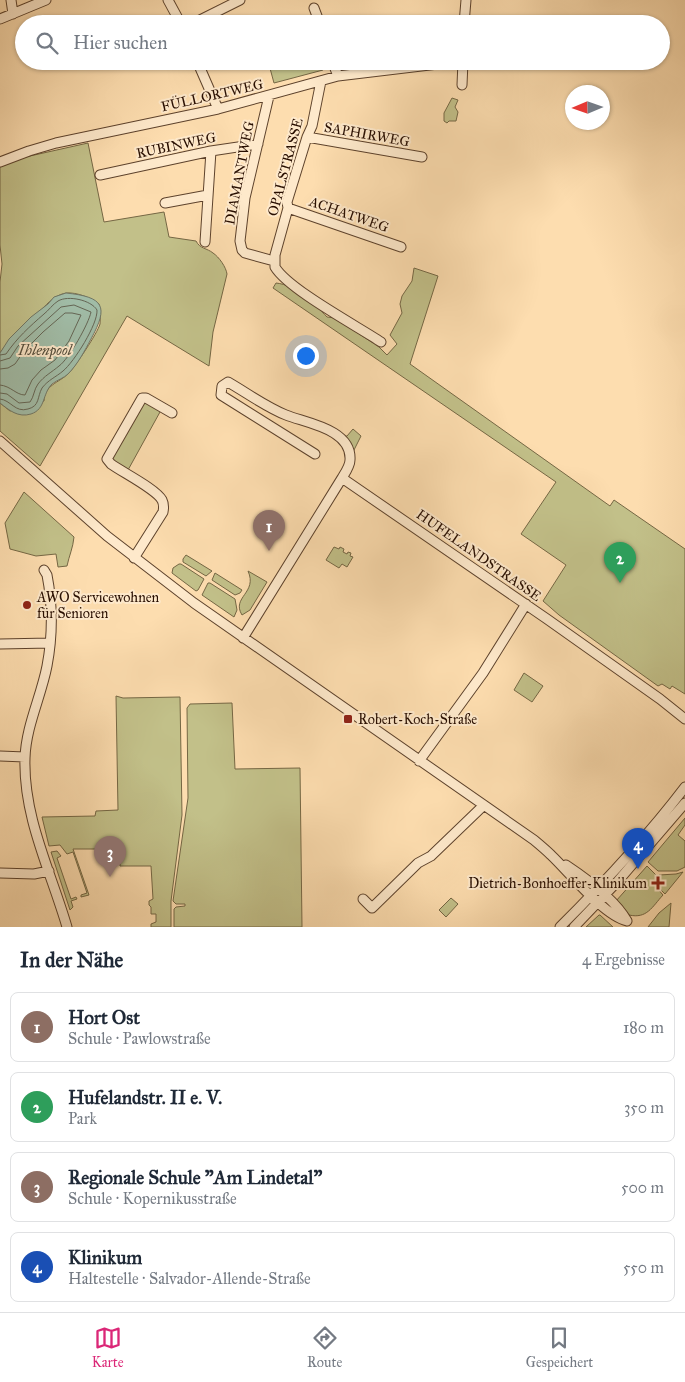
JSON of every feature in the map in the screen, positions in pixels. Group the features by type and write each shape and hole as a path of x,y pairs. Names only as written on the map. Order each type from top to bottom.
{"street":[{"path":"11,0 12,14"},
{"path":"0,19 46,0"},
{"path":"168,0 176,15"},
{"path":"210,15 240,0"},
{"path":"465,15 466,0"},
{"path":"314,8 317,15"},
{"path":"201,70 218,109"},
{"path":"336,70 338,76"},
{"name":"FÜLLORTWEG","path":"0,162 29,150 56,143 218,109 338,76 388,70"},
{"name":"FÜLLORTWEG","path":"462,70 462,85"},
{"name":"OPALSTRASSE","path":"274,261 288,208 287,202 306,137 312,126 321,81"},
{"name":"DIAMANTWEG","path":"269,96 251,166 241,226 240,246 250,256 274,261"},
{"name":"SAPHIRWEG","path":"306,137 422,157"},
{"name":"RUBINWEG","path":"100,175 211,151 258,144"},
{"path":"205,242 211,151"},
{"path":"165,203 208,195"},
{"name":"ACHATWEG","path":"288,208 401,247"},
{"path":"274,261 275,267 284,278 305,294 381,342"},
{"path":"243,638 342,478 350,460 348,449 339,436 325,428 284,414 228,382 222,386 221,394 315,454"},
{"path":"134,558 164,508 161,498 153,491 110,464 107,459 138,403 144,397 172,413"},
{"path":"276,428 284,414"},
{"path":"0,441 87,519 134,558 243,638 534,840 587,879 594,892 601,899"},
{"name":"HUFELANDSTRASSE","path":"342,478 526,604 660,699 685,719"},
{"path":"44,570 47,575 53,612 50,643 47,666 28,735 25,757 28,801 68,927"},
{"path":"420,761 482,673 526,604"},
{"path":"0,644 50,643"},
{"path":"0,756 25,757"},
{"path":"560,927 649,832 685,787"},
{"path":"574,927 650,846 685,803"},
{"path":"363,899 372,908 418,863 431,856 484,805"},
{"path":"0,874 34,874 49,871"}],"shaded area":[{"path":"270,70 323,70 274,83"},
{"path":"452,98 458,100 455,107 458,112 456,121 449,121 447,123 444,121 444,113"},
{"path":"88,143 104,222 164,212 169,237 196,241 200,246 218,257 224,265 227,274 213,332 209,366 127,316 40,466 0,431 0,403 10,411 44,401 46,391 69,373 95,335 100,324 99,304 75,293 66,293 58,296 19,330 0,353 0,282 2,264 0,245 0,167 21,158"},
{"path":"414,268 438,276 410,364 610,506 614,500 685,549 685,694 672,686 670,689 662,684 658,686 559,615 543,601 566,565 521,534 556,482 273,288 276,283 291,287 327,317 335,318 379,347 387,355 397,344 390,335 402,313 400,304 402,296 412,281"},
{"path":"144,401 160,408 160,412 128,470 112,462 111,456"},
{"path":"353,429 361,436 353,452 342,437 347,436"},
{"path":"24,492 74,537 67,566 58,567 56,554 36,556 10,549 5,523"},
{"path":"334,547 344,549 343,552 347,554 348,552 351,553 350,556 353,557 347,567 342,564 339,568 326,560"},
{"path":"186,555 212,571 206,576 183,562"},
{"path":"179,564 204,579 198,590 196,591 172,573 173,568"},
{"path":"248,571 267,582 250,610 242,615 240,604 250,585"},
{"path":"215,573 242,590 240,593 235,595 212,580"},
{"path":"208,583 235,599 237,610 234,617 202,595"},
{"path":"524,673 543,686 532,702 514,690"},
{"path":"116,696 123,698 180,697 182,815 171,901 171,927 151,927 151,924 156,922 156,914 151,914 151,907 149,905 149,901 153,899 151,866 120,866 120,849 73,849 89,895 81,897 81,895 87,893 73,852 67,854 60,845 49,846 42,817 95,816 96,811 118,810"},
{"path":"232,703 235,769 300,768 302,927 174,927 174,909 185,906 185,904 176,904 173,901 188,798 187,708 190,704"},
{"path":"685,818 685,825 678,835 685,841 685,867 677,871 658,871 648,862"},
{"path":"57,851 61,856 57,858 71,899 76,897 77,899 71,901 73,907 70,910 51,852"},
{"path":"647,866 656,875 657,886 663,895 645,914 629,915 616,901"},
{"path":"683,872 665,894 661,890 657,879 659,875"},
{"path":"451,898 458,904 446,917 439,910"},
{"path":"671,903 669,927 648,927 659,913"},
{"path":"600,915 613,927 586,927"}],"water":[{"name":"Ihlenpool","path":"66,293 88,297 100,305 101,311 97,328 75,366 66,375 52,384 39,409 26,415 14,413 0,403 0,353 9,339 31,317 54,297"}],"place":[{"name":"Hort Ost","path":"269,551"},
{"name":"Hufelandstr. II e. V.","path":"620,583"},
{"name":"AWO Servicewohnen für Senioren","path":"27,605"},
{"name":"Robert-Koch-Straße","path":"348,719"},
{"name":"Klinikum","path":"638,869"},
{"name":"Regionale Schule \"Am Lindetal\"","path":"110,877"},
{"name":"Dietrich-Bonhoeffer-Klinikum","path":"658,883"}]}
